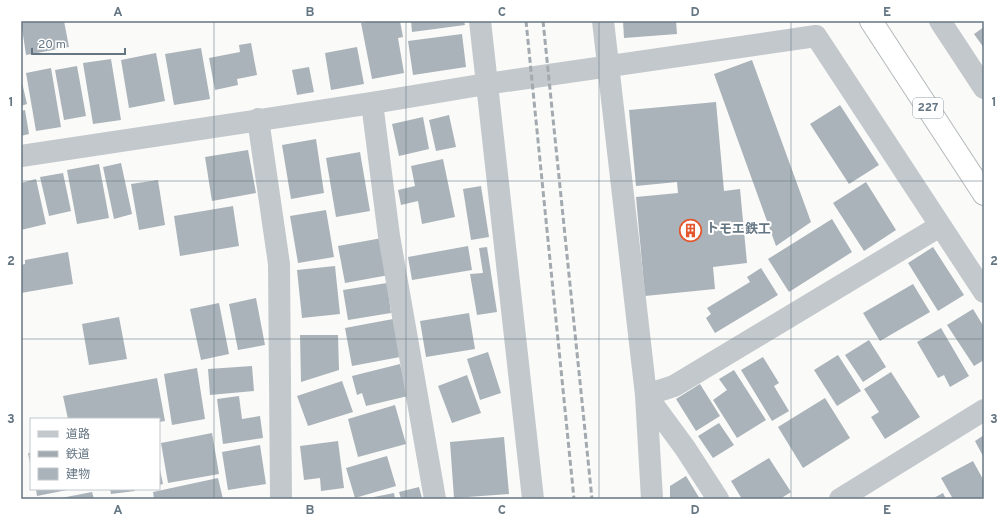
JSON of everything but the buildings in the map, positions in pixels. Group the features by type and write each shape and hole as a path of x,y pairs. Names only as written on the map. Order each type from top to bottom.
{"highway":[{"name":"227","path":"871,21 984,194"}],"street":[{"path":"480,21 533,499"},
{"path":"603,21 646,395 652,499"},
{"path":"940,21 984,88"},
{"path":"21,156 258,119 372,103 486,84 609,67 811,28 984,292"},
{"path":"372,103 389,236 435,499"},
{"path":"258,119 279,264 281,499"},
{"path":"646,395 674,386 940,226"},
{"path":"646,395 685,448 718,499"},
{"path":"840,499 984,410"}],"railway":[{"path":"526,21 574,499"},
{"path":"543,21 592,499"}],"place":[{"name":"トモエ鉄工","path":"691,230"}]}
